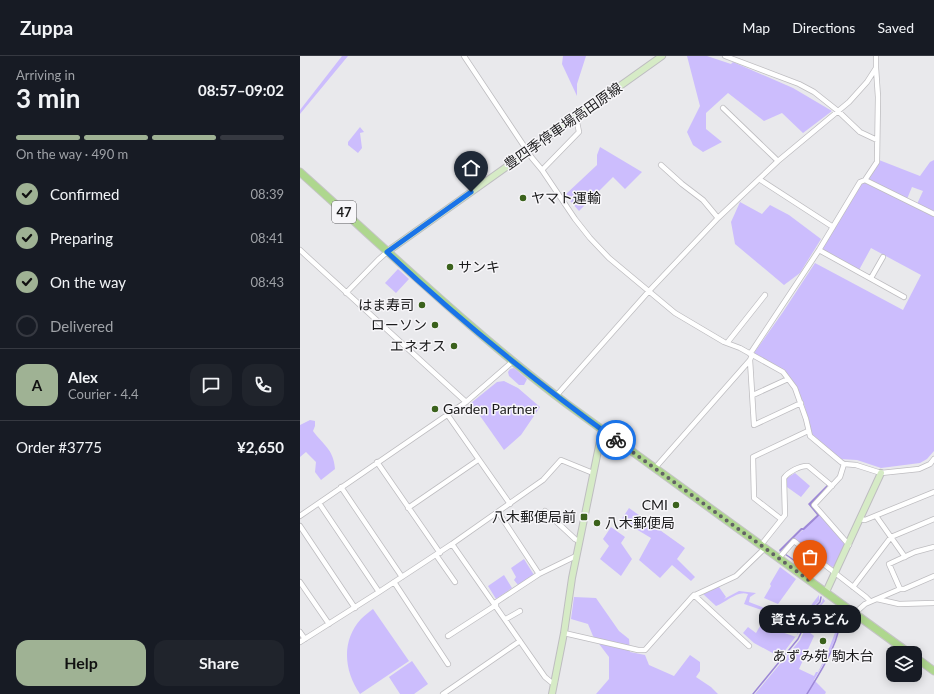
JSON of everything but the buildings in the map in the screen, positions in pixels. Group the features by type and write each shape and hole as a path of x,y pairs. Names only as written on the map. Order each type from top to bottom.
{"main road":[{"name":"47","path":"300,172 387,252 512,362 604,432 900,646"},
{"path":"922,663 934,672"}],"street":[{"path":"464,56 528,152 590,238 609,258 675,313 724,342 740,348 783,372 795,388 801,403 810,436 844,464 856,465 881,473 919,469 930,464 934,459"},
{"name":"豊四季停車場高田原線","path":"387,252 662,56"},
{"path":"725,56 799,84 814,92 838,111 860,132 878,140"},
{"path":"801,403 754,425 750,360 751,354 819,250 860,182 865,180 877,162 878,97 876,56"},
{"path":"556,396 649,291 718,218 778,162 849,102 867,82 876,68"},
{"path":"723,108 778,162"},
{"path":"542,170 579,132 576,117"},
{"path":"661,165 703,200 718,218"},
{"path":"759,179 833,227"},
{"path":"865,180 934,214"},
{"path":"300,250 466,402"},
{"path":"819,250 904,298"},
{"path":"346,293 387,252"},
{"path":"870,278 883,257"},
{"path":"727,343 765,295"},
{"path":"655,468 750,360"},
{"path":"300,516 466,402 512,362"},
{"path":"753,395 788,379"},
{"path":"447,414 510,504"},
{"path":"781,519 754,498 753,457 808,431"},
{"path":"552,694 564,633 567,605 576,556 600,441 604,432"},
{"path":"408,508 478,460"},
{"path":"300,642 438,554 510,504 543,480 561,460 593,473"},
{"path":"377,462 455,582"},
{"path":"844,464 840,477 814,505 849,545"},
{"path":"564,633 638,650 645,650 694,595 736,576 763,547 785,515 784,478 787,474 804,465 808,466 832,486"},
{"path":"826,592 881,473"},
{"path":"341,487 402,576"},
{"path":"860,519 865,520 876,516 934,492"},
{"path":"319,503 379,592"},
{"path":"545,511 575,539 580,541"},
{"path":"498,512 540,574"},
{"path":"876,516 905,557"},
{"path":"853,587 891,538 934,519"},
{"path":"300,526 355,608"},
{"path":"779,558 794,541 870,601"},
{"path":"452,544 506,619 545,677 551,682 555,682"},
{"path":"900,590 889,564 915,552 934,548"},
{"path":"448,636 540,574 576,556"},
{"path":"855,614 858,609 870,601 934,576"},
{"path":"300,582 329,624"},
{"path":"394,582 448,664"},
{"path":"694,595 749,646"},
{"path":"877,599 899,604 934,603"},
{"path":"506,619 520,611"},
{"path":"300,632 305,639"},
{"path":"443,694 520,641"}],"shaded area":[{"path":"342,56 348,56 300,114 300,110"},
{"path":"563,56 586,56 577,84 577,96 562,64"},
{"path":"687,56 707,56 731,64 733,62 793,88 832,111 803,133 782,113 764,121 728,93 706,113 706,129 722,142 703,152 693,145 687,132 700,106"},
{"path":"360,127 364,132 360,133 362,148 358,153 348,145 348,142"},
{"path":"600,147 642,172 625,189 613,177 579,211 565,195 597,165 597,155"},
{"path":"879,160 920,176 930,162 934,160 934,211 917,204 923,191 912,187 907,199 869,181 869,176"},
{"path":"865,182 934,216 934,451 927,459 920,463 881,468 857,460 840,459 812,434 804,404 796,387 784,370 754,353 815,263 903,310 921,275 871,248 859,270 821,250 861,183"},
{"path":"740,202 762,214 770,205 789,215 821,239 800,273 784,285 735,244 731,222"},
{"path":"398,269 409,279 396,293 385,283"},
{"path":"514,368 527,379 524,385 519,385 509,376 508,372 510,369"},
{"path":"504,381 518,388 540,407 521,435 504,450 471,403 497,382"},
{"path":"310,420 315,421 313,431 327,447 334,462 335,469 321,480 315,472 316,462 306,452 300,457 300,425"},
{"path":"795,473 810,486 801,497 787,487 787,478"},
{"path":"827,485 827,487 812,504 820,515 804,530 802,530 780,552 779,550 801,528 803,528 817,515 808,504"},
{"path":"629,508 685,548 677,559 695,577 691,581 672,565 660,578 639,560 651,538 621,520"},
{"path":"820,515 844,543 835,566 832,567 794,538"},
{"path":"611,527 625,537 621,543 632,559 621,576 600,559 609,546 603,539"},
{"path":"524,559 534,575 518,585 514,580 516,577 511,568"},
{"path":"780,567 796,579 778,604 764,598"},
{"path":"504,575 512,588 496,599 488,586"},
{"path":"719,587 726,597 724,599 739,591 756,593 750,597 749,602 772,611 773,610 801,625 812,604 819,595 819,601 811,609 797,635 800,627 771,613 744,604 748,594 744,593 736,595 716,606 702,593"},
{"path":"574,597 596,598 619,631 629,639 630,652 645,655 649,665 674,676 690,655 700,662 700,671 696,677 711,687 718,694 596,694 609,679 609,657 593,636 588,624 571,619"},
{"path":"823,598 825,601 818,609 808,631 814,636 799,669 814,676 816,672 818,672 838,625 839,614 840,621 836,638 814,680 826,692 825,694 755,694 800,640 814,610 822,602"},
{"path":"373,609 409,661 360,694 348,666 348,646 350,637 361,619"},
{"path":"763,621 776,630 796,637 780,657 754,643 743,633 748,627 756,633"},
{"path":"412,661 428,684 414,694 400,694 389,677"}],"waterway":[{"path":"785,554 795,561"},
{"path":"753,694 798,639 812,610 820,602 821,597"},
{"path":"807,694 824,666 834,645 838,634 841,613"}],"way so far":[{"path":"616,440 810,581"}],"place":[{"name":"ヤマト運輸","path":"523,198"},
{"name":"サンキ","path":"450,267"},
{"name":"はま寿司","path":"422,305"},
{"name":"ローソン","path":"435,325"},
{"name":"エネオス","path":"454,346"},
{"name":"Garden Partner","path":"435,409"},
{"name":"CMI","path":"676,505"},
{"name":"八木郵便局前","path":"584,517"},
{"name":"八木郵便局","path":"597,523"},
{"name":"資さんうどん","path":"810,581"},
{"name":"あずみ苑 駒木台","path":"823,641"}],"route":[{"path":"471,192 387,252 417,280 512,362 616,440"}]}
